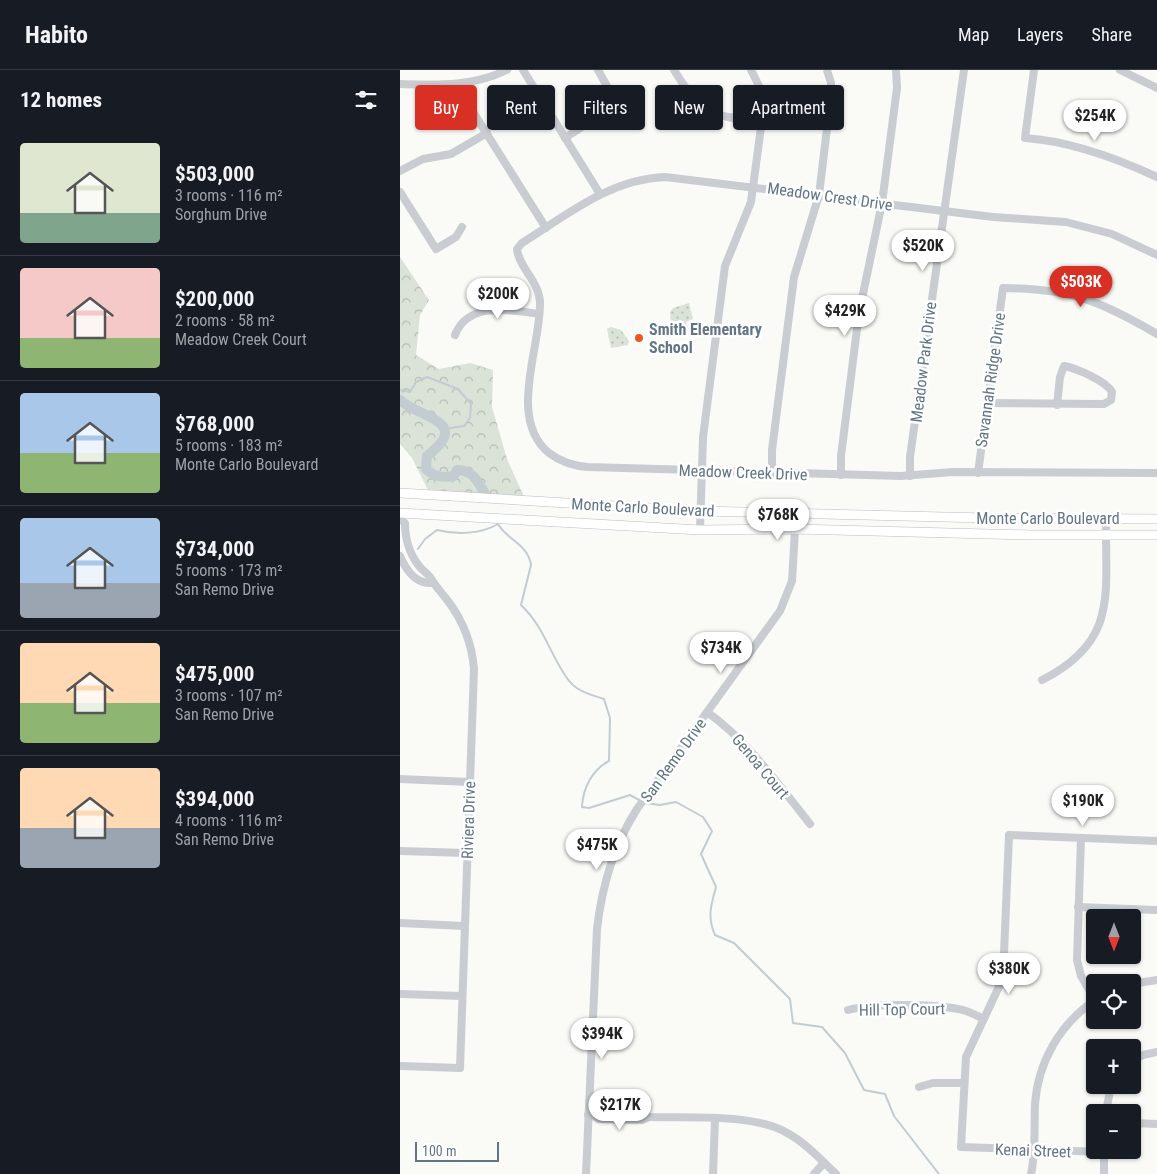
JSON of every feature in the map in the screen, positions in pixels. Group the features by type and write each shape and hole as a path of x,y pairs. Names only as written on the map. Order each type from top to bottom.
{"main road":[{"name":"Monte Carlo Boulevard","path":"400,494 701,511 1157,519"},
{"name":"Monte Carlo Boulevard","path":"400,513 700,530 795,529 1157,535"}],"street":[{"path":"400,84 466,83 507,70"},
{"path":"523,70 600,194"},
{"path":"565,138 617,104 598,70"},
{"path":"674,70 692,98 706,111 733,118"},
{"path":"751,70 757,85"},
{"path":"772,473 772,450 794,277 819,195 831,94 831,83 827,70"},
{"path":"841,474 841,456 859,313 882,203 896,88 896,70"},
{"name":"Meadow Park Drive","path":"910,476 910,457 964,70"},
{"path":"1034,70 1025,138 1054,142 1082,149 1157,177"},
{"path":"1120,70 1157,88"},
{"path":"466,83 471,108 546,228"},
{"path":"700,530 704,429 725,266 748,213 754,186 761,130"},
{"path":"400,171 418,161 451,154 487,133"},
{"name":"Meadow Crest Drive","path":"517,249 522,243 600,194 634,181 665,177 754,186 945,212 1073,223 1112,234 1157,254"},
{"path":"400,192 436,249 456,237 462,227"},
{"name":"Meadow Creek Drive","path":"517,249 518,256 537,288 539,314 528,412 532,431 546,450 566,463 583,467 910,476 978,473 1157,473"},
{"name":"Savannah Ridge Drive","path":"978,473 1003,288 1042,289 1079,296 1114,310 1157,334"},
{"path":"455,335 462,322 487,310 501,309 539,314"},
{"path":"987,403 1057,405 1104,404 1111,400 1112,392 1106,385 1076,369 1064,366 1061,374 1057,405"},
{"name":"San Remo Drive","path":"586,1174 592,1116 597,929 601,899 614,854 644,799 772,625 783,605 792,581 796,513"},
{"name":"Riviera Drive","path":"400,519 405,523 409,551 420,567 429,575 432,583 447,600 462,623 472,654 474,678 466,853 460,1068 400,1066"},
{"path":"1042,680 1062,670 1080,656 1089,646 1098,630 1104,606 1106,519"},
{"path":"400,555 409,551"},
{"name":"Riviera Drive","path":"400,555 414,577 423,584 432,583"},
{"name":"Genoa Court","path":"707,712 747,745 810,824"},
{"path":"400,779 470,782"},
{"path":"919,1087 932,1083 963,1083 966,1056 1003,978 1009,835 1157,841"},
{"path":"1081,838 1076,950 1078,968 1086,983"},
{"path":"400,851 466,853"},
{"path":"1078,907 1157,910"},
{"path":"400,923 464,926"},
{"path":"1141,983 1157,980"},
{"path":"400,994 462,996"},
{"name":"Hill Top Court","path":"848,1010 873,1006 952,1008 966,1010 984,1019"},
{"path":"1032,1174 1038,1082 1045,1060 1072,1019 1086,1007"},
{"path":"1141,1058 1157,1052"},
{"name":"Kenai Street","path":"963,1083 961,1147 1086,1151"},
{"path":"592,1116 598,1113 642,1115 649,1117 757,1122 775,1126 790,1134 836,1174"},
{"path":"713,1174 715,1119"},
{"path":"1141,1123 1157,1124"},
{"path":"1104,1159 1104,1174"},
{"path":"814,1174 824,1163"}],"green space":[{"path":"400,257 429,300 420,315 416,355 439,369 470,363 493,370 492,407 507,459 524,497 428,490 412,458 400,444"},
{"path":"689,303 693,319 686,322 689,330 680,332 678,325 671,326 670,312 673,308"},
{"path":"611,327 621,330 629,341 628,345 611,348 607,329"}],"waterway":[{"path":"400,390 410,392 416,382 427,377 458,389 471,404 470,418 464,426 444,429"},
{"path":"400,400 429,416 444,428 445,435 440,444 427,456 426,469 432,474 442,477 454,476 457,470 462,470 470,474 484,492"},
{"path":"418,549 425,539 437,530 469,533 484,530 498,524 522,547 531,565 521,605 536,623 570,682 584,692 604,699 610,718 609,761 593,774 586,786 582,807 589,808 630,795 641,801"},
{"path":"645,803 660,805 676,802 703,817 712,831 701,854 716,887 710,917 715,935 734,943 790,999 793,1023 822,1027 845,1053 864,1090 885,1094 894,1116 939,1174"}],"place":[{"name":"Smith Elementary School","path":"639,338"}]}
